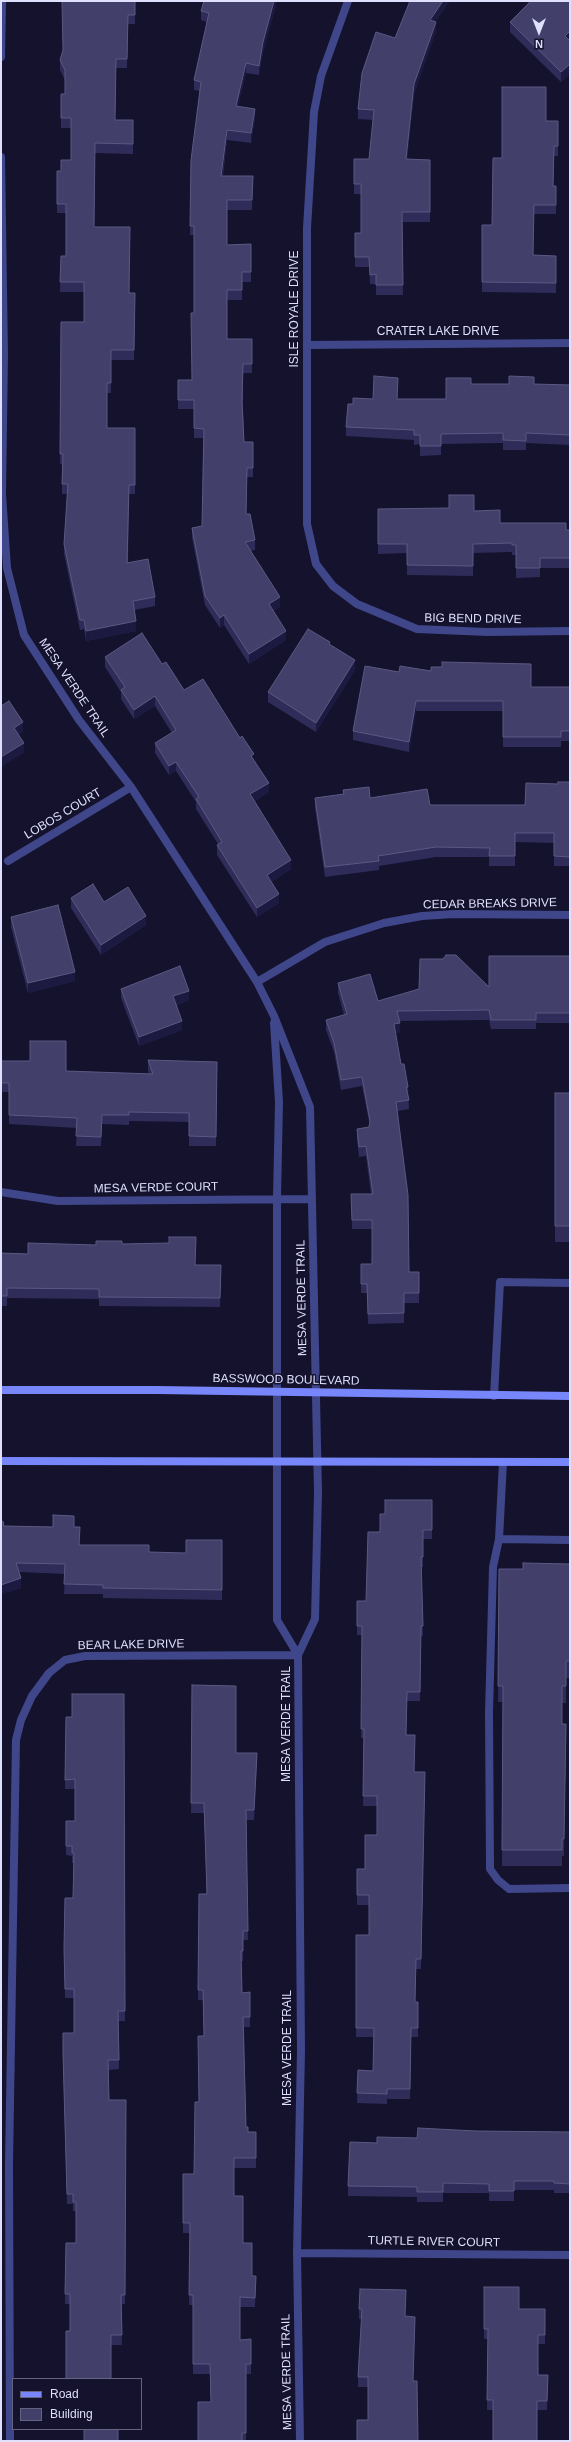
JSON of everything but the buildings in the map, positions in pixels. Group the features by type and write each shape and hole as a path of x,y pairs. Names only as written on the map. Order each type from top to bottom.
{"main road":[{"name":"BASSWOOD BOULEVARD","path":"1,1390 157,1390 570,1396"},
{"path":"1,1461 570,1462"}],"street":[{"path":"1,57 2,1"},
{"name":"ISLE ROYALE DRIVE","path":"348,1 321,76 314,112 306,228 306,524 316,564 333,586 357,604"},
{"name":"MESA VERDE TRAIL","path":"1,157 4,354 2,494 7,568 24,635 79,720 131,787 257,982 274,1016 310,1107 318,1461 315,1619 298,1655 301,2050 297,2253 300,2441"},
{"name":"CRATER LAKE DRIVE","path":"306,345 570,343"},
{"name":"BIG BEND DRIVE","path":"357,604 417,629 487,632 570,631"},
{"name":"LOBOS COURT","path":"8,861 131,787"},
{"name":"CEDAR BREAKS DRIVE","path":"257,982 325,942 384,923 422,916 454,914 570,915"},
{"name":"MESA VERDE TRAIL","path":"274,1016 279,1102 277,1198 277,1620 298,1655"},
{"name":"MESA VERDE COURT","path":"1,1192 58,1201 277,1198 312,1199"},
{"path":"494,1396 500,1282 570,1283"},
{"path":"503,1462 499,1539 493,1567 489,1712 490,1869 498,1880 509,1889 570,1888"},
{"path":"499,1539 570,1540"},
{"name":"BEAR LAKE DRIVE","path":"10,2441 9,2148 16,1740 21,1720 32,1696 49,1673 66,1660 85,1656 298,1655"},
{"name":"TURTLE RIVER COURT","path":"297,2253 570,2255"}]}
